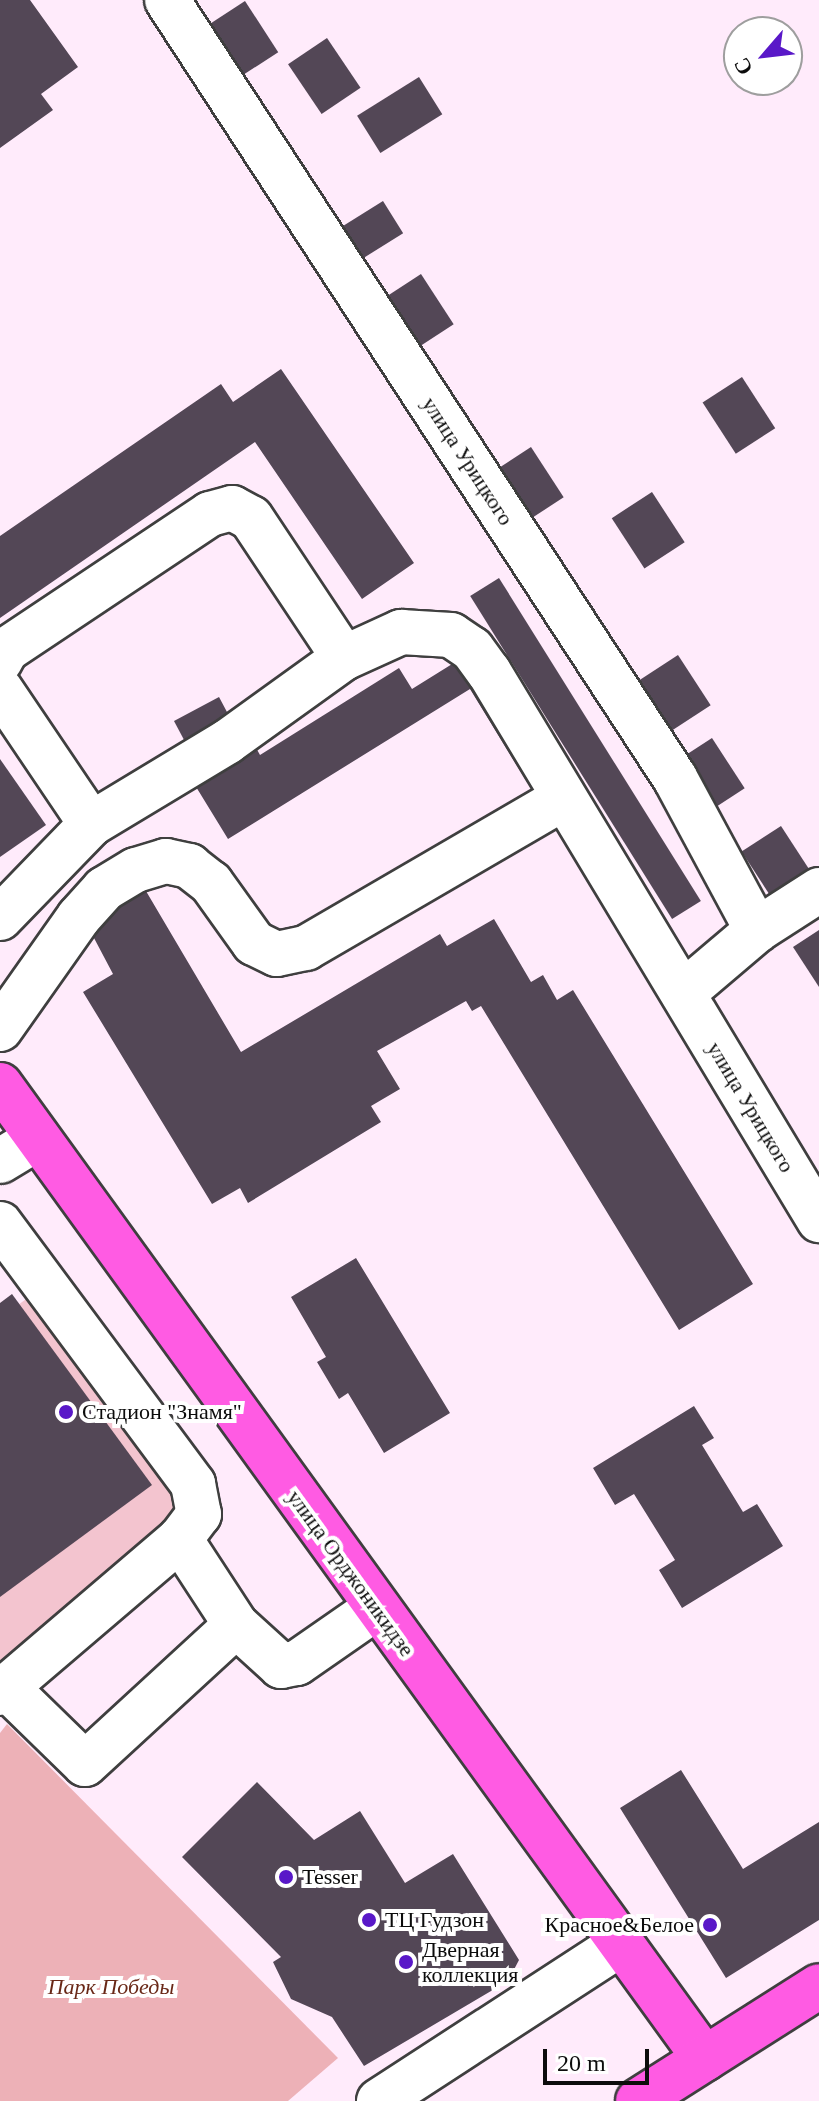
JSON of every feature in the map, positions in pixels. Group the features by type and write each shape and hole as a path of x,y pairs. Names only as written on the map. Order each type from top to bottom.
{"main road":[{"name":"улица Орджоникидзе","path":"0,1085 705,2059"},
{"path":"638,2101 819,1986"}],"street":[{"name":"улица Урицкого","path":"167,0 675,778 757,930"},
{"path":"0,661 6,650 210,514 232,508 251,518 344,658"},
{"name":"улица Урицкого","path":"0,918 91,824 227,742 344,658 401,632 451,635 472,649 489,672 819,1220"},
{"path":"0,689 91,824"},
{"path":"0,1029 79,917 104,889 136,870 166,861 189,866 211,883 254,943 277,954 306,948 564,798"},
{"path":"683,993 757,930 819,890"},
{"path":"0,1161 38,1138"},
{"path":"0,1224 193,1484 199,1514 180,1539 3,1690 85,1764 236,1625"},
{"path":"180,1539 236,1625 281,1666 297,1663 376,1608"},
{"path":"379,2101 621,1944"}],"green space":[{"name":"Парк Победы","path":"7,1724 338,2058 288,2101 0,2101 0,1733"}],"shaded area":[{"name":"Стадион \"Знамя\"","path":"40,1289 203,1506 0,1681 0,1318"}],"building":[{"path":"0,0 30,0 78,67 41,94 53,110 0,148"},
{"path":"245,1 278,52 238,78 205,27"},
{"path":"327,38 361,88 322,114 288,64"},
{"path":"419,77 442,114 380,153 357,116"},
{"path":"383,201 403,233 361,260 341,227"},
{"path":"421,274 454,324 413,350 381,300"},
{"path":"281,369 414,563 362,599 255,442 0,618 0,536 221,384 233,402"},
{"path":"742,377 775,428 736,454 703,403"},
{"path":"531,447 564,497 523,523 491,473"},
{"path":"652,492 685,542 644,568 612,518"},
{"path":"499,578 701,901 672,919 470,596"},
{"path":"678,655 711,705 670,731 638,681"},
{"path":"465,656 539,775 527,782 470,689 228,839 190,777 251,739 260,755 399,668 412,689"},
{"path":"219,697 235,727 190,751 174,721"},
{"path":"712,738 745,788 704,814 672,764"},
{"path":"0,759 46,825 0,857"},
{"path":"781,826 814,876 774,902 742,852"},
{"path":"143,886 241,1052 440,934 447,946 494,919 531,982 543,975 557,1000 573,990 753,1284 679,1330 481,1006 472,1011 466,1001 377,1051 400,1089 371,1106 381,1122 248,1203 240,1188 212,1204 83,992 113,974 85,921"},
{"path":"819,930 819,987 793,947"},
{"path":"356,1258 450,1413 384,1453 348,1393 339,1399 317,1362 326,1357 291,1297"},
{"path":"12,1294 152,1485 0,1597 0,1303"},
{"path":"694,1406 714,1438 702,1445 743,1512 757,1504 783,1546 682,1608 659,1570 675,1560 634,1494 615,1505 593,1468"},
{"path":"681,1770 743,1869 819,1822 819,1920 726,1978 620,1808"},
{"name":"ТЦ Гудзон","path":"257,1782 314,1840 360,1811 405,1883 453,1854 519,1960 508,1981 364,2066 332,2017 291,1999 273,1962 281,1957 182,1857"}],"place":[{"name":"Стадион \"Знамя\"","path":"66,1412"},
{"name":"Tesser","path":"286,1877"},
{"name":"ТЦ Гудзон","path":"369,1920"},
{"name":"Красное&Белое","path":"710,1925"},
{"name":"Дверная коллекция","path":"406,1962"}]}
